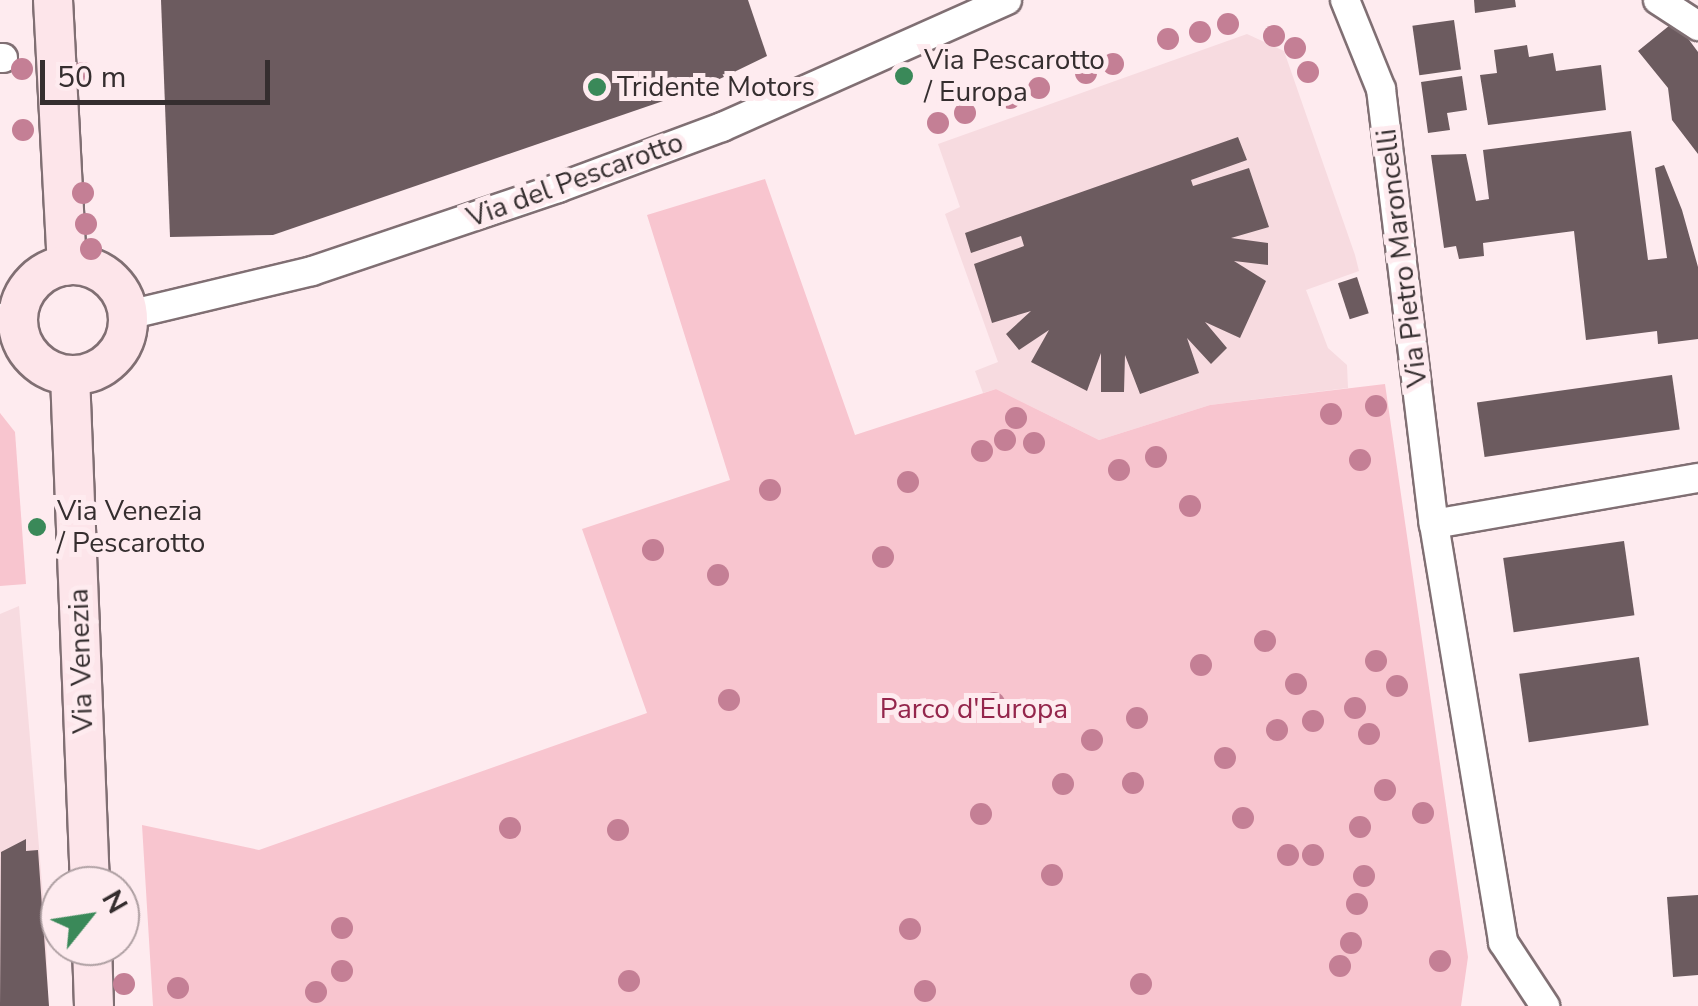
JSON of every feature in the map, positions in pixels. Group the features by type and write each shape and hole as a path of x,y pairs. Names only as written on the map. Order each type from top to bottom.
{"street":[{"path":"52,0 67,266"},
{"name":"Via del Pescarotto","path":"128,315 312,271 558,188 722,127 1007,0"},
{"name":"Via Pietro Maroncelli","path":"1345,0 1381,89 1434,524 1503,942 1545,1006"},
{"path":"1658,0 1698,26"},
{"path":"67,266 110,279 128,315 117,354 70,376 38,362 9,313 39,277 67,266"},
{"name":"Via Venezia","path":"70,376 89,866"},
{"path":"1434,524 1698,478"},
{"path":"93,966 94,1006"}],"shaded area":[{"path":"1247,34 1284,51 1355,255 1359,271 1306,290 1328,348 1347,365 1348,388 1210,405 1099,440 996,389 983,393 975,371 998,362 945,214 960,207 938,144"},
{"path":"19,606 41,866 40,966 47,966 48,1006 0,1006 0,614"}],"green space":[{"name":"Parco d'Europa","path":"765,179 855,435 996,389 1099,440 1210,405 1385,384 1468,957 1461,1006 153,1006 142,825 259,850 647,713 582,529 730,480 647,215"},
{"path":"0,413 15,432 26,584 0,586"}],"building":[{"path":"161,0 748,0 767,56 701,88 273,235 170,237"},
{"path":"1474,0 1515,0 1516,7 1475,13"},
{"path":"1454,20 1461,70 1419,75 1412,26"},
{"path":"1675,21 1698,52 1698,154 1672,120 1668,88 1638,51"},
{"path":"1527,45 1529,57 1553,53 1556,71 1601,65 1606,110 1488,125 1480,75 1497,73 1494,50"},
{"path":"1462,76 1467,110 1447,113 1450,130 1428,133 1421,82"},
{"path":"1631,131 1648,260 1667,258 1655,168 1664,165 1682,210 1698,267 1698,339 1658,344 1657,331 1586,340 1574,231 1483,243 1484,256 1459,259 1456,246 1444,248 1431,155 1466,154 1476,201 1489,199 1483,150"},
{"path":"1238,137 1247,160 1191,180 1193,186 1249,168 1269,227 1231,238 1268,243 1268,265 1234,261 1266,281 1240,338 1205,322 1227,348 1211,364 1187,338 1199,373 1140,394 1125,355 1124,392 1101,392 1101,353 1087,391 1031,362 1049,330 1019,350 1006,334 1031,311 992,323 974,264 1024,246 1021,236 971,253 965,233"},
{"path":"1357,277 1369,313 1350,319 1338,283"},
{"path":"1672,375 1680,429 1485,457 1477,402"},
{"path":"1624,541 1634,615 1514,632 1503,558"},
{"path":"1639,657 1649,725 1529,742 1519,674"},
{"path":"26,839 26,851 38,850 40,966 46,966 49,1006 0,1006 1,852"},
{"path":"1698,895 1698,975 1673,977 1667,897"}],"place":[{"name":"Via Pescarotto / Europa","path":"904,76"},
{"name":"Tridente Motors","path":"597,87"},
{"name":"Via Venezia / Pescarotto","path":"37,527"}]}
